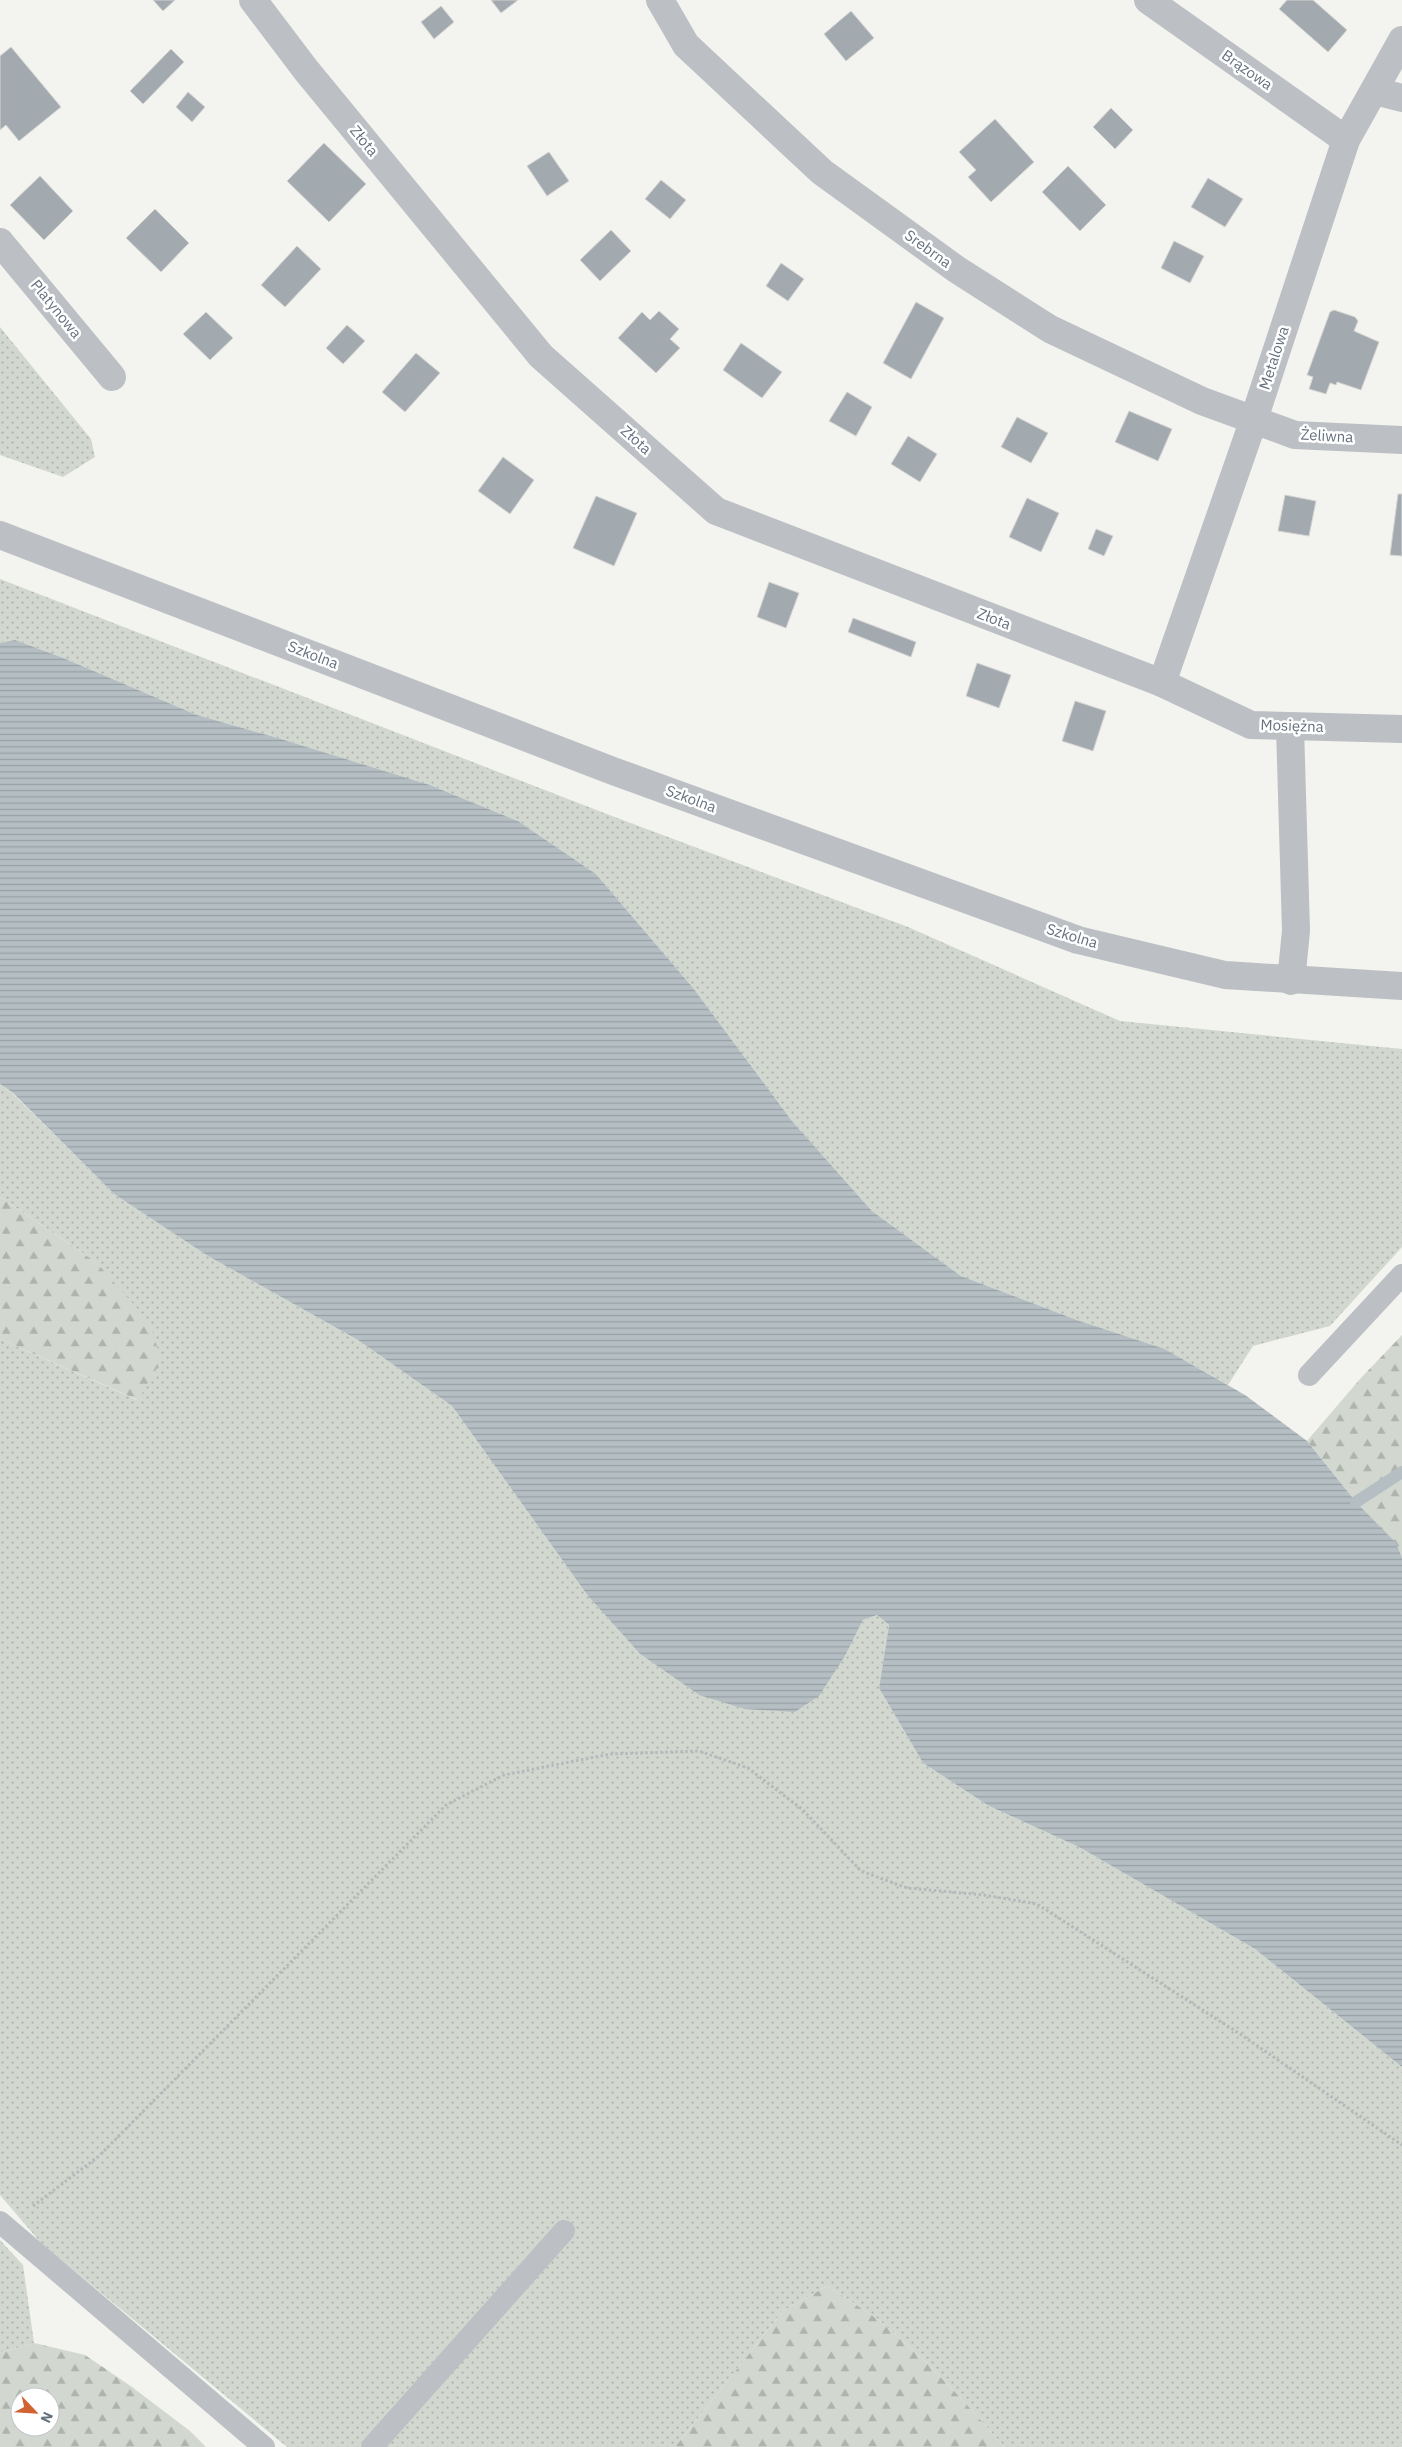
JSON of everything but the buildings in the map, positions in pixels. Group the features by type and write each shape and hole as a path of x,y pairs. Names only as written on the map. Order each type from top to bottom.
{"street":[{"name":"Złota","path":"253,0 306,70 541,356 716,511 1162,683"},
{"name":"Srebrna","path":"660,0 686,45 822,172 956,269 1050,329 1202,401 1254,420"},
{"name":"Brązowa","path":"1148,0 1346,140"},
{"name":"Metalowa","path":"1162,683 1254,420 1346,140 1402,40"},
{"path":"1375,91 1402,98"},
{"name":"Platynowa","path":"0,242 112,377"},
{"name":"Żeliwna","path":"1254,420 1295,435 1402,440"},
{"name":"Szkolna","path":"0,535 613,771 1078,940 1224,975 1291,981 1402,986"},
{"name":"Mosiężna","path":"1162,683 1250,725 1402,729"},
{"path":"1290,727 1296,931 1291,981"}],"lane":[{"path":"1309,1375 1402,1275"},
{"path":"2,2225 264,2447"},
{"path":"372,2447 564,2231"}],"path":[{"path":"2,2225 99,2156 446,1805 504,1775 610,1754 699,1750 748,1768 803,1810 861,1871 907,1888 984,1895 1037,1904 1240,2034 1402,2145"}],"green space":[{"path":"0,327 91,439 95,457 63,477 0,455"},
{"path":"0,579 612,816 908,927 1120,1021 1402,1049 1402,1247 1330,1326 1253,1346 1228,1385 1165,1349 1077,1320 961,1276 872,1211 792,1121 694,989 596,874 518,821 430,785 197,715 61,657 15,640 0,643"},
{"path":"0,1084 12,1093 114,1194 208,1256 358,1340 452,1406 588,1596 640,1654 699,1695 845,1656 863,1620 877,1615 889,1625 879,1688 923,1763 989,1806 1079,1847 1255,1949 1402,2067 1402,2447 1004,2447 961,2398 914,2351 881,2322 827,2286 783,2311 675,2447 287,2447 41,2243 0,2195 0,1339 137,1400 96,1262 0,1197"},
{"path":"0,1197 96,1262 150,1323 161,1361 138,1400 0,1339"},
{"path":"1402,1335 1402,1558 1395,1543 1356,1502 1307,1441 1360,1379"},
{"path":"0,2240 23,2265 34,2343 0,2353"},
{"path":"827,2286 881,2322 914,2351 961,2398 1004,2447 675,2447 783,2311"},
{"path":"34,2343 85,2355 132,2387 190,2431 206,2447 0,2447 0,2353"}],"shaded area":[{"path":"15,640 61,657 197,715 430,785 518,821 596,874 694,989 792,1121 872,1211 961,1276 1077,1320 1165,1349 1245,1395 1307,1441 1356,1502 1396,1543 1402,1558 1402,2067 1255,1949 1079,1847 989,1806 923,1763 879,1688 889,1625 877,1615 863,1620 845,1656 819,1696 795,1712 745,1709 699,1695 640,1654 588,1596 452,1406 358,1340 208,1256 114,1194 13,1093 0,1084 0,643"}],"waterway":[{"path":"1356,1502 1402,1472"}]}
